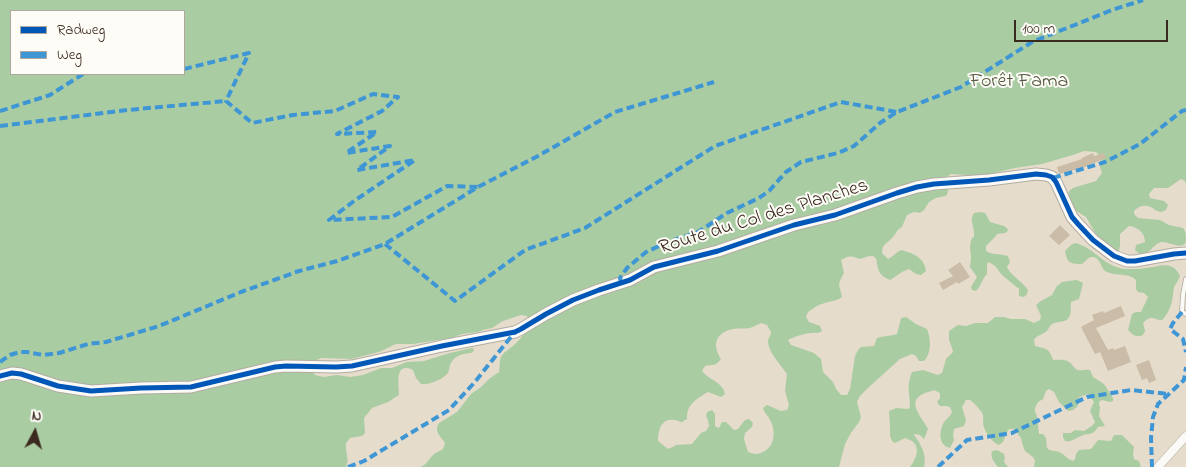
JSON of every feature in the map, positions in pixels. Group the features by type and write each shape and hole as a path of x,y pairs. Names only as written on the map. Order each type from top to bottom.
{"street":[{"name":"Route du Col des Planches","path":"0,376 12,373 21,374 58,386 91,391 191,387 275,367 336,367 367,363 515,332 573,300 630,280 654,268 718,251 794,225 835,215 917,187 941,183 990,180 1036,174 1046,175 1052,177 1056,182 1072,217 1092,240 1114,256 1135,262 1186,253"},
{"path":"1158,467 1186,436"}],"lane":[{"path":"1186,279 1182,312 1186,314"}],"green space":[{"name":"Forêt Fama","path":"0,0 1186,0 1186,184 1181,179 1168,188 1154,188 1149,194 1150,198 1164,201 1168,205 1166,210 1160,212 1149,206 1144,206 1134,211 1138,218 1160,220 1169,225 1183,228 1186,235 1185,243 1180,246 1161,242 1145,255 1140,254 1135,250 1136,245 1145,242 1144,236 1138,229 1129,226 1120,234 1118,255 1104,248 1086,217 1073,209 1068,195 1069,191 1073,188 1096,181 1102,173 1100,167 1102,158 1096,152 1084,151 1042,164 981,176 951,174 945,178 948,190 947,195 929,202 920,213 914,212 907,215 902,227 883,248 882,253 888,259 901,250 914,255 921,259 926,271 921,275 909,269 890,280 880,273 876,259 872,256 860,259 851,256 844,258 841,260 844,273 839,283 842,297 817,306 808,312 806,317 809,322 820,326 822,331 788,340 791,345 814,353 821,359 823,372 833,382 841,395 847,395 850,389 855,356 861,347 874,346 877,338 897,334 901,318 906,317 927,329 930,346 927,358 924,361 919,361 912,354 900,359 860,396 857,402 861,417 845,444 839,467 421,467 433,455 442,450 444,446 445,443 437,431 439,423 457,412 471,394 499,372 502,355 528,329 531,324 527,316 521,315 478,332 413,344 396,344 379,352 351,359 321,358 315,361 312,371 315,375 350,377 363,375 381,368 392,368 407,362 424,361 450,353 474,349 472,353 463,354 455,358 450,364 447,374 432,383 421,384 413,370 407,368 400,371 398,380 399,395 388,402 372,408 364,418 365,433 362,436 350,438 346,443 348,461 346,467 0,467","holes":["761,323 767,325 771,332 768,340 770,349 787,374 785,391 789,405 787,410 781,411 767,405 763,408 774,432 770,446 759,454 748,452 744,439 745,433 752,427 753,423 749,419 745,420 738,429 734,430 726,422 722,422 719,428 715,426 715,414 712,410 707,412 706,416 709,426 692,444 676,445 668,449 658,441 663,423 670,420 682,422 687,419 689,407 699,397 708,392 721,397 725,394 722,387 702,371 705,367 714,365 721,359 716,344 722,333 735,329 750,328"]},
{"path":"974,213 985,213 990,222 1007,228 1008,231 997,234 986,246 986,251 1008,256 1010,262 1007,267 1028,290 1024,297 1019,296 1019,289 989,262 987,264 987,274 976,291 972,290 971,287 977,277 970,267 970,243 974,237 972,218"},
{"path":"1075,243 1089,249 1118,268 1139,269 1165,265 1173,267 1180,276 1174,287 1170,308 1162,320 1151,318 1146,320 1143,323 1145,331 1141,336 1131,333 1128,330 1132,314 1141,312 1148,297 1144,293 1138,292 1136,280 1125,275 1105,271 1095,257 1089,258 1082,264 1070,262 1065,251"},
{"path":"1076,280 1083,283 1079,299 1071,302 1071,312 1068,319 1050,326 1047,331 1034,340 1035,346 1047,350 1053,360 1067,361 1078,370 1090,370 1093,377 1104,384 1113,401 1102,400 1099,402 1099,416 1105,426 1098,427 1092,433 1071,441 1065,441 1063,433 1071,433 1075,430 1084,431 1093,425 1095,422 1090,411 1094,402 1088,394 1079,397 1078,406 1068,411 1059,402 1054,392 1049,389 1035,408 1039,434 1043,434 1046,438 1048,449 1057,451 1073,461 1079,450 1091,449 1098,440 1111,441 1114,435 1122,435 1134,447 1134,459 1139,461 1141,467 1034,467 1035,461 1033,457 1025,451 1021,438 1014,429 1008,430 1003,442 999,445 996,444 986,432 982,413 970,400 966,400 962,407 966,420 964,426 954,429 954,440 950,448 943,444 941,429 952,412 950,407 940,406 937,402 940,398 940,393 934,390 918,397 916,402 917,411 928,429 924,439 920,435 914,435 923,450 925,458 924,467 910,467 915,458 917,448 913,442 905,438 895,443 892,441 889,411 896,408 908,409 910,407 909,386 912,372 923,370 938,375 942,373 946,359 953,352 949,340 949,331 958,325 966,326 975,323 988,323 995,317 1025,319 1034,323 1040,320 1041,316 1036,305 1052,295 1057,286 1062,282"},
{"path":"997,450 1004,454 1004,462 1008,467 998,467 994,462 992,451"}],"building":[{"path":"1093,153 1094,156 1104,153 1106,158 1085,167 1059,174 1057,167 1082,159"},
{"path":"1060,225 1070,235 1059,245 1049,236"},
{"path":"960,262 970,277 943,290 939,283 953,276 948,270"},
{"path":"1121,306 1125,316 1096,328 1108,350 1125,346 1131,362 1108,371 1100,352 1095,354 1081,327 1094,320 1092,315 1103,311 1104,313"},
{"path":"1149,360 1156,380 1149,383 1147,378 1142,380 1136,365"}],"marked path":[{"path":"621,283 620,278 627,268 646,252 698,232 727,213 759,198 769,191 786,172 801,162 838,153 854,146 880,123 897,112 961,87 1032,42 1112,10 1143,0"},
{"path":"185,69 249,53 226,101 252,123 293,115 335,111 373,94 398,97 382,111 337,134 377,132 346,153 390,146 357,170 415,160 329,220 392,217 447,186 478,187"},
{"path":"0,111 50,95 81,75"},
{"path":"0,362 10,355 20,352 43,355 59,353 88,344 106,342 159,326 241,292 299,271 337,261 385,244 478,187 538,156 615,112 714,82"},
{"path":"0,126 127,110 226,101"},
{"path":"385,244 455,301 525,250 585,228 715,146 841,102 897,112"},
{"path":"1053,178 1105,162 1140,144 1182,111 1186,110"},
{"path":"1182,312 1170,329 1183,339 1186,352"},
{"path":"348,467 364,461 449,410 474,383 514,333"},
{"path":"1152,467 1151,438 1153,417 1158,404 1184,380 1186,367"},
{"path":"938,467 967,440 1012,433 1087,397 1131,390 1169,394"}],"cycle path":[{"path":"0,376 12,373 21,374 58,386 91,391 191,387 275,367 352,366 515,332 573,300 630,280 654,267 718,251 794,225 835,215 897,193 934,184 1036,174 1046,175 1052,177 1056,182 1072,217 1093,240 1114,256 1127,261 1135,261 1186,253"}]}
